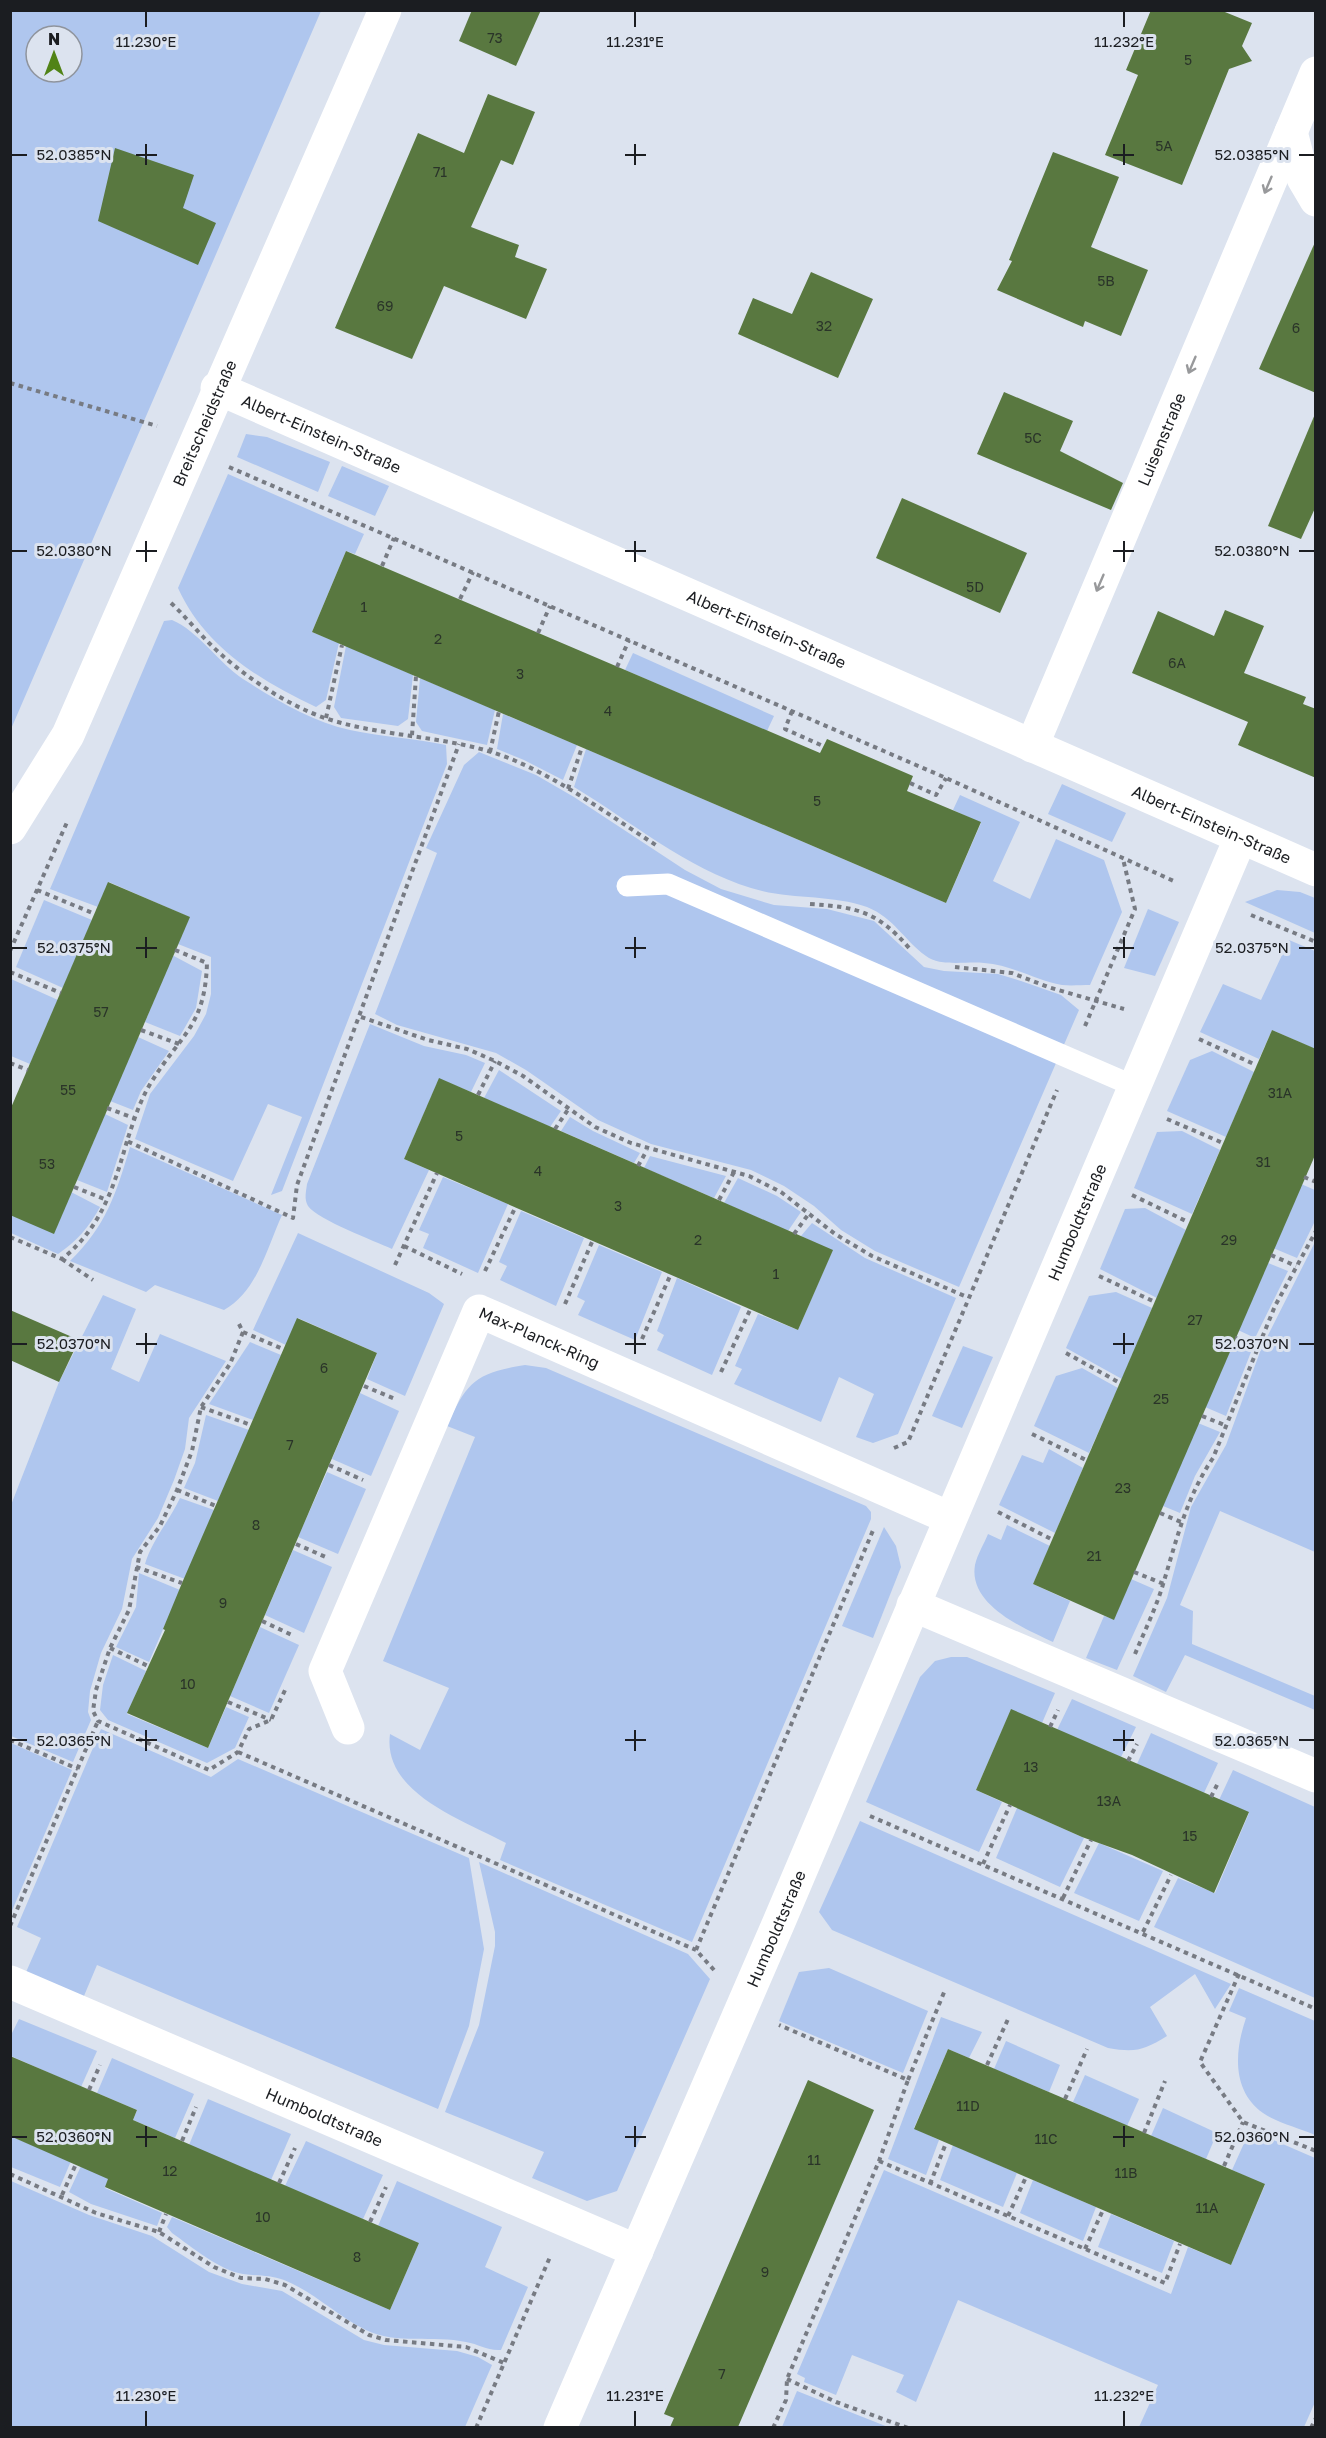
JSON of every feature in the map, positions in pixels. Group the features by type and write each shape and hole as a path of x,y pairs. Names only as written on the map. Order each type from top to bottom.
{"street":[{"name":"Breitscheidstraße","path":"10,828 68,735 384,10"},
{"name":"Luisenstraße","path":"1032,746 1316,73"},
{"path":"1291,132 1303,178 1316,200"},
{"name":"Albert-Einstein-Straße","path":"218,388 1240,839 1316,870"},
{"name":"Humboldtstraße","path":"560,2427 1136,1087 1177,1028 1215,900 1240,839"},
{"name":"Max-Planck-Ring","path":"348,1728 325,1671 478,1311 950,1518"},
{"path":"913,1605 1316,1776"},
{"name":"Humboldtstraße","path":"10,1982 637,2251"}],"lane":[{"path":"627,886 668,884 1136,1087"}],"path":[{"path":"10,383 196,438 227,466 946,778 1215,900 1316,942"},
{"path":"382,566 394,538"},
{"path":"460,599 473,572"},
{"path":"134,583 165,597 242,672 327,718 459,744 519,762 568,789 668,853"},
{"path":"538,633 550,606"},
{"path":"617,667 629,640"},
{"path":"327,718 342,645"},
{"path":"412,735 416,676"},
{"path":"490,752 499,711"},
{"path":"792,711 785,729 823,746"},
{"path":"128,1141 293,1218 297,1185 361,1017 459,744"},
{"path":"568,789 582,747"},
{"path":"910,783 936,795 946,778"},
{"path":"696,1950 889,1493 968,1297 1135,909 1123,858"},
{"path":"37,890 95,914"},
{"path":"801,903 836,906 865,912 891,926 919,956"},
{"path":"1250,923 1257,917"},
{"path":"62,1259 77,1247 97,1223 128,1141 134,1118 152,1081 201,1010 206,986 207,963 175,950"},
{"path":"952,967 1002,970 1048,987 1096,1000 1177,1028 1256,1065"},
{"path":"10,972 61,993"},
{"path":"361,1017 428,1040 467,1049 495,1061 523,1076 595,1127 647,1150 749,1176 781,1192 836,1234 872,1256 968,1297"},
{"path":"141,1030 179,1044"},
{"path":"478,1095 495,1061"},
{"path":"10,1062 28,1070"},
{"path":"107,1108 134,1118"},
{"path":"555,1129 568,1108"},
{"path":"1165,1118 1223,1143"},
{"path":"638,1166 647,1150"},
{"path":"719,1200 734,1172"},
{"path":"395,1265 436,1173"},
{"path":"1304,1178 1316,1182"},
{"path":"74,1187 107,1200"},
{"path":"1124,1191 1188,1222"},
{"path":"484,1272 515,1208"},
{"path":"794,1234 810,1212"},
{"path":"1134,1657 1164,1584 1181,1521 1198,1479 1213,1458 1258,1346 1296,1266 1316,1231"},
{"path":"10,1237 62,1259 93,1280"},
{"path":"564,1307 592,1242"},
{"path":"404,1246 469,1277"},
{"path":"1271,1255 1296,1266"},
{"path":"1090,1272 1155,1302"},
{"path":"642,1341 670,1276"},
{"path":"721,1373 750,1310"},
{"path":"239,1324 243,1332 284,1349"},
{"path":"243,1332 230,1364 201,1407 192,1451 177,1490 160,1526 140,1552 129,1610 110,1648 96,1690 93,1711 98,1721 209,1770 238,1752 249,1729 271,1720 289,1681"},
{"path":"1235,1338 1258,1346"},
{"path":"1057,1349 1120,1383"},
{"path":"364,1386 396,1400"},
{"path":"201,1407 251,1425"},
{"path":"1202,1416 1227,1426"},
{"path":"1023,1430 1086,1460"},
{"path":"887,1452 908,1442"},
{"path":"329,1465 372,1484"},
{"path":"177,1490 216,1506"},
{"path":"990,1508 1053,1540"},
{"path":"1160,1513 1181,1521"},
{"path":"296,1544 331,1559"},
{"path":"136,1567 182,1583"},
{"path":"1134,1572 1164,1584"},
{"path":"262,1621 295,1636"},
{"path":"110,1648 148,1666"},
{"path":"228,1702 271,1720"},
{"path":"10,1926 98,1721"},
{"path":"10,1740 78,1769"},
{"path":"238,1752 696,1950 716,1972"},
{"path":"983,1864 1010,1805"},
{"path":"867,1815 1143,1932 1316,2009"},
{"path":"1063,1898 1091,1840"},
{"path":"1143,1932 1171,1875"},
{"path":"1239,1974 1200,2062 1243,2122 1316,2151"},
{"path":"773,2427 786,2400 787,2379 879,2161 908,2080 945,1990"},
{"path":"987,2065 1009,2017"},
{"path":"770,2021 908,2080"},
{"path":"1065,2099 1087,2049"},
{"path":"1144,2133 1165,2081"},
{"path":"182,2142 199,2100"},
{"path":"1224,2166 1243,2122"},
{"path":"279,2184 298,2141"},
{"path":"930,2184 946,2143"},
{"path":"879,2161 1165,2283 1180,2244"},
{"path":"62,2195 76,2164"},
{"path":"10,2174 62,2195 96,2213 159,2232 214,2267 241,2278 265,2279 285,2285 345,2323 369,2335 386,2340 466,2347 504,2363"},
{"path":"1008,2216 1026,2177"},
{"path":"370,2222 389,2181"},
{"path":"1085,2249 1103,2210"},
{"path":"159,2232 166,2214"},
{"path":"476,2427 557,2241 570,2222"},
{"path":"787,2379 836,2402 908,2427 914,2427"},
{"path":"1311,2427 1316,2418"}],"shaded area":[{"path":"11,11 321,11 11,729"},
{"path":"246,434 267,437 330,462 318,492 237,457"},
{"path":"342,466 389,486 375,516 328,496"},
{"path":"228,474 364,534 355,554 346,551 312,632 339,643 326,700 316,707 274,686 236,660 203,627 189,609 178,588"},
{"path":"172,620 190,631 243,679 281,702 321,721 350,730 446,745 447,764 282,1191 271,1195 302,1117 268,1104 233,1181 135,1139 150,1094 194,1036 206,1014 211,994 211,957 178,944 189,917 109,882 98,907 50,889 164,621"},
{"path":"346,646 413,675 408,719 398,726 341,718 334,707"},
{"path":"633,653 774,716 767,731 625,670"},
{"path":"420,678 495,710 487,745 422,731 416,722"},
{"path":"503,714 577,745 563,780 497,749"},
{"path":"586,749 946,903 981,823 953,810 960,795 1020,822 993,881 1030,899 1056,839 1104,860 1122,912 1090,985 1062,985 994,964 954,963 932,959 918,950 885,917 867,907 839,900 765,892 751,888 704,869 660,843 574,787"},
{"path":"479,752 536,775 574,797 685,870 721,889 774,905 827,909 874,921 924,967 944,971 998,974 1061,995 1079,1010 959,1287 875,1251 841,1230 814,1206 784,1186 751,1170 651,1144 598,1120 526,1070 496,1053 397,1025 375,1014 437,853 426,848 464,765"},
{"path":"1062,784 1126,813 1112,842 1048,814"},
{"path":"1277,890 1300,892 1315,898 1315,933 1245,902"},
{"path":"44,900 92,920 63,988 16,967"},
{"path":"1148,909 1179,922 1155,976 1124,968"},
{"path":"1289,940 1315,951 1315,1049 1272,1030 1259,1059 1200,1032 1223,984 1261,1000"},
{"path":"172,955 202,971 196,1008 180,1036 145,1022"},
{"path":"11,979 58,1000 30,1064 11,1056"},
{"path":"370,1024 424,1046 466,1055 485,1063 471,1092 439,1079 404,1159 429,1170 392,1249 323,1218 308,1206 306,1198 307,1184"},
{"path":"138,1037 169,1051 141,1091 133,1110 110,1101"},
{"path":"1212,1051 1254,1072 1226,1137 1167,1111 1190,1060"},
{"path":"499,1070 561,1111 550,1127 484,1098"},
{"path":"105,1114 128,1125 107,1192 77,1180"},
{"path":"570,1117 593,1131 640,1153 634,1163 561,1131"},
{"path":"1182,1131 1220,1150 1192,1214 1134,1188 1157,1132"},
{"path":"130,1147 282,1215 253,1281 235,1302 224,1310 155,1285 146,1292 70,1261 93,1235 101,1222 120,1180"},
{"path":"650,1156 726,1176 714,1198 644,1168"},
{"path":"443,1177 508,1204 478,1273 423,1248 429,1234 419,1230"},
{"path":"738,1178 777,1196 801,1212 788,1231 724,1203"},
{"path":"1301,1184 1315,1190 1315,1221 1297,1258 1273,1248"},
{"path":"71,1192 100,1207 82,1233 58,1254 11,1233 11,1215"},
{"path":"1145,1208 1186,1230 1157,1298 1100,1269 1125,1209"},
{"path":"521,1211 584,1238 556,1306 500,1280 507,1266 499,1262"},
{"path":"812,1223 865,1258 956,1298 898,1434 873,1443 856,1437 874,1394 839,1377 821,1422 734,1384 742,1369 735,1366 758,1314 798,1330 832,1251 801,1236"},
{"path":"298,1233 429,1293 444,1304 405,1396 367,1379 377,1353 298,1318 286,1345 253,1330"},
{"path":"1315,1242 1315,1552 1220,1511 1180,1605 1193,1611 1192,1644 1315,1696 1315,1710 1185,1655 1166,1692 1133,1676 1167,1598 1191,1507 1226,1445 1261,1349"},
{"path":"599,1245 662,1272 635,1340 578,1315 585,1301 577,1297"},
{"path":"1268,1263 1288,1271 1255,1338 1238,1330"},
{"path":"677,1278 741,1307 712,1375 657,1350 664,1335 657,1331"},
{"path":"1116,1292 1152,1308 1122,1379 1066,1348 1089,1296"},
{"path":"103,1295 136,1309 111,1369 139,1382 160,1334 226,1361 189,1418 185,1449 174,1480 158,1518 132,1559 122,1609 101,1653 90,1691 88,1712 91,1720 73,1762 11,1736 11,1505 59,1382"},
{"path":"250,1342 281,1355 253,1420 209,1404"},
{"path":"963,1346 993,1357 962,1428 932,1416"},
{"path":"1232,1346 1251,1352 1226,1416 1205,1407"},
{"path":"525,1365 546,1368 866,1506 871,1512 871,1519 692,1942 500,1860 506,1843 429,1802 399,1773 391,1755 390,1734 420,1750 449,1688 383,1661 475,1437 447,1426 461,1399 475,1382 495,1372"},
{"path":"1082,1368 1118,1388 1089,1453 1034,1426 1056,1376"},
{"path":"360,1393 399,1411 371,1476 332,1459"},
{"path":"206,1415 249,1430 218,1501 184,1488 195,1463"},
{"path":"1198,1423 1220,1432 1195,1476 1180,1513 1163,1506"},
{"path":"1049,1449 1083,1468 1055,1533 999,1505 1022,1455 1043,1463"},
{"path":"327,1472 366,1489 338,1554 298,1537"},
{"path":"180,1498 214,1510 185,1579 145,1564"},
{"path":"1007,1525 1050,1546 1033,1584 1070,1601 1053,1642 1001,1614 980,1592 975,1579 976,1561 988,1534 1001,1540"},
{"path":"884,1527 896,1546 901,1567 873,1638 842,1626"},
{"path":"293,1550 332,1567 304,1633 265,1615"},
{"path":"139,1573 180,1590 149,1662 116,1647 136,1607"},
{"path":"1131,1579 1154,1589 1117,1670 1086,1658 1104,1616 1114,1619"},
{"path":"260,1627 299,1645 269,1713 230,1696"},
{"path":"113,1655 146,1671 127,1714 208,1748 226,1707 249,1717 235,1748 207,1763 108,1720 100,1710 103,1685"},
{"path":"951,1657 967,1657 1055,1693 1042,1723 1011,1710 976,1790 1002,1802 979,1852 866,1802 920,1677 935,1661"},
{"path":"1072,1699 1136,1727 1121,1757 1057,1730"},
{"path":"101,1729 211,1777 238,1759 469,1858 484,1949 469,2026 438,2109 97,1965 81,2003 23,1979 41,1938 17,1927"},
{"path":"1151,1733 1218,1763 1204,1793 1137,1764"},
{"path":"11,1743 72,1770 11,1913"},
{"path":"1233,1770 1315,1807 1315,1998 1154,1927 1178,1878 1215,1893 1249,1813 1219,1800"},
{"path":"1017,1808 1084,1838 1060,1887 996,1858"},
{"path":"860,1821 1231,1984 1215,2009 1195,1974 1150,2007 1167,2036 1139,2049 1108,2048 832,1930 819,1912"},
{"path":"1099,1843 1163,1871 1139,1921 1074,1893"},
{"path":"479,1862 688,1954 710,1979 617,2191 587,2201 532,2178 544,2152 445,2112 479,2025 495,1946 495,1932"},
{"path":"829,1968 928,2011 903,2073 779,2021 799,1972"},
{"path":"1239,1988 1315,2021 1315,2135 1269,2117 1253,2104 1245,2093 1238,2069 1238,2056 1246,2018 1229,2011"},
{"path":"941,2017 982,2032 969,2058 948,2049 914,2128 939,2140 926,2175 888,2159"},
{"path":"19,2019 97,2051 81,2087 11,2056 10,2037"},
{"path":"1006,2041 1060,2065 1049,2092 994,2069"},
{"path":"112,2058 194,2094 175,2138 133,2120 137,2110 97,2093"},
{"path":"1085,2075 1139,2099 1127,2126 1073,2102"},
{"path":"208,2099 291,2134 271,2180 189,2145"},
{"path":"1163,2108 1217,2133 1206,2159 1151,2136"},
{"path":"1250,2130 1315,2158 1316,2400 1304,2427 1139,2427 1158,2385 958,2300 916,2402 896,2392 904,2375 852,2355 836,2395 804,2382 805,2378 797,2374 884,2170 1171,2294 1188,2247 1231,2265 1265,2185 1232,2170"},
{"path":"10,2136 71,2161 60,2187 11,2167"},
{"path":"306,2141 383,2175 363,2219 285,2186"},
{"path":"953,2145 1017,2173 1003,2207 940,2180"},
{"path":"81,2166 109,2178 105,2188 162,2213 157,2226 91,2204 69,2192"},
{"path":"1033,2180 1096,2207 1083,2241 1020,2213"},
{"path":"11,2181 89,2215 152,2236 209,2272 242,2284 282,2291 364,2340 384,2345 457,2351 478,2357 492,2365 465,2427 11,2427"},
{"path":"397,2181 502,2227 485,2267 528,2287 501,2350 454,2340 402,2339 378,2335 355,2324 284,2280 234,2272 215,2263 167,2227 172,2217 390,2310 419,2243 378,2226"},
{"path":"1111,2214 1174,2241 1162,2273 1098,2247"},
{"path":"797,2391 888,2427 782,2427"}],"building":[{"path":"472,10 541,10 516,66 459,41"},
{"path":"1151,10 1220,10 1252,23 1242,46 1252,61 1229,69 1182,185 1105,155 1138,75 1126,70"},
{"path":"488,94 535,112 513,165 501,160 471,227 519,245 515,257 547,269 526,319 444,286 412,359 335,328 418,133 464,153"},
{"path":"115,148 194,175 183,208 216,223 198,265 98,221"},
{"path":"1053,152 1119,177 1091,247 1148,270 1121,336 1085,321 1083,327 997,290 1012,261 1009,260"},
{"path":"1316,240 1316,393 1259,369"},
{"path":"811,272 873,299 838,378 738,334 753,298 792,314"},
{"path":"1004,392 1073,421 1060,451 1123,483 1111,510 977,454"},
{"path":"1315,414 1316,506 1301,539 1268,526"},
{"path":"902,498 1027,553 1000,613 876,558"},
{"path":"346,551 820,753 827,739 913,776 907,791 981,822 946,903 312,632"},
{"path":"1225,610 1264,626 1244,673 1306,697 1303,704 1316,709 1316,778 1238,745 1248,722 1132,673 1158,611 1214,636"},
{"path":"108,882 190,917 54,1234 10,1215 10,1110"},
{"path":"1272,1030 1316,1049 1316,1153 1114,1620 1033,1584"},
{"path":"439,1078 833,1250 798,1330 404,1159"},
{"path":"10,1310 79,1340 59,1382 10,1360"},
{"path":"297,1318 377,1353 208,1748 127,1713 165,1630 163,1629 182,1583"},
{"path":"1011,1709 1249,1812 1214,1893 1132,1855 1082,1837 976,1790"},
{"path":"948,2049 1265,2184 1231,2265 914,2129"},
{"path":"10,2056 137,2110 133,2120 419,2243 390,2310 105,2187 108,2179 10,2136"},
{"path":"808,2080 874,2110 738,2427 670,2427 674,2418 664,2414"}]}
